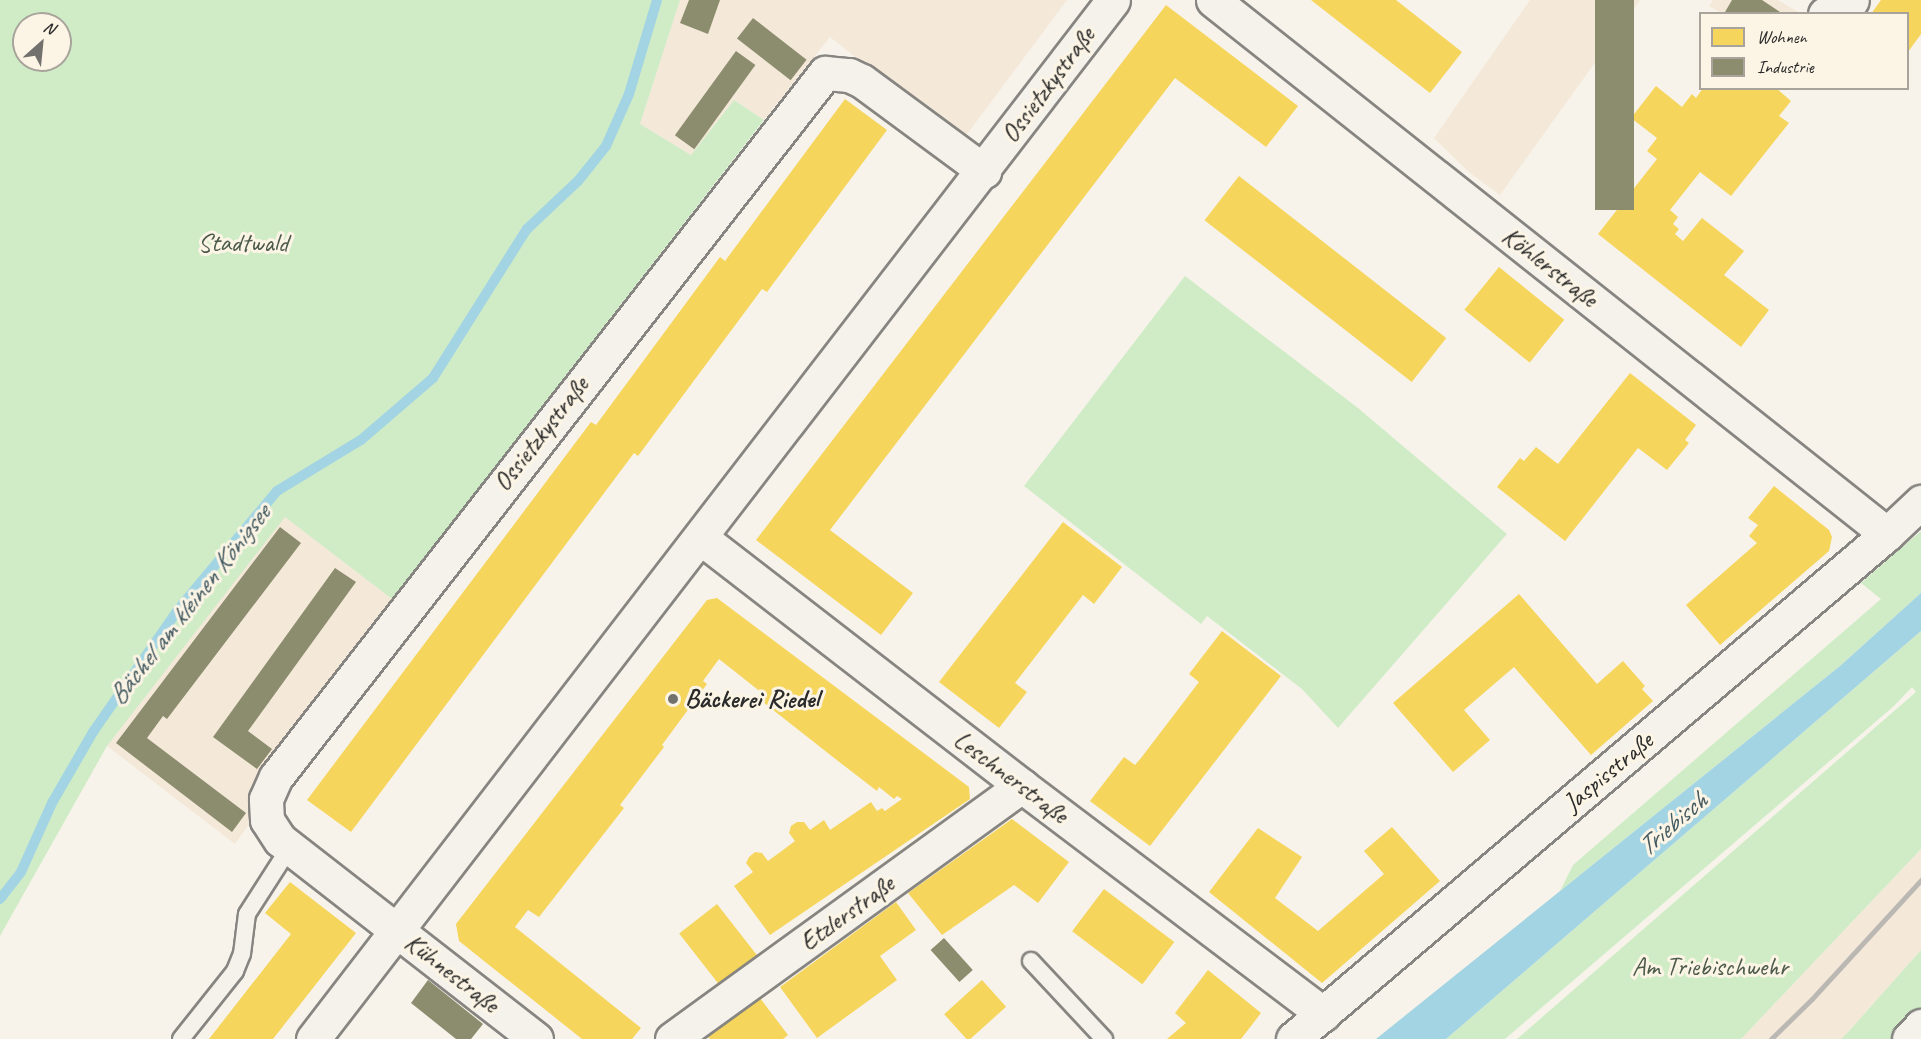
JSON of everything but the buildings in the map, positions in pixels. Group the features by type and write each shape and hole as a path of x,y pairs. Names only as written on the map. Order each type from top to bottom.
{"street":[{"name":"Ossietzkystraße","path":"313,1039 984,171 1113,0"},
{"name":"Köhlerstraße","path":"1213,0 1887,534"},
{"path":"1803,0 1821,12"},
{"path":"1832,12 1845,9 1852,0"},
{"name":"Ossietzkystraße","path":"397,930 280,840 267,820 266,799 276,777 825,73 849,75 862,81 984,171"},
{"name":"Jaspisstraße","path":"1293,1039 1887,534 1921,502"},
{"name":"Leschnerstraße","path":"701,538 1022,786 1323,1014"},
{"name":"Etzlerstraße","path":"672,1039 1022,786"},
{"name":"Kühnestraße","path":"397,930 536,1039"},
{"path":"1909,1039 1921,1026"}],"lane":[{"path":"180,1039 235,971 242,954 247,914 290,847"},
{"path":"1031,961 1104,1039"}],"shaded area":[{"path":"680,0 1067,0 962,141 830,37 764,120 734,100 691,155 640,124"},
{"path":"1530,0 1640,0 1500,195 1470,173 1434,138"},
{"path":"1713,0 1778,0 1798,12 1719,12 1709,6"},
{"path":"285,516 392,599 258,777 254,817 235,844 107,746"},
{"path":"1921,849 1921,950 1849,1031 1841,1039 1741,1039"}],"green space":[{"name":"Stadtwald","path":"0,0 680,0 640,124 691,155 734,100 764,120 392,599 285,517 107,746 0,936"},
{"path":"1185,276 1358,408 1507,534 1338,728 1302,689 1207,616 1201,624 1024,486"},
{"path":"1921,531 1921,593 1840,666 1560,891 1573,865 1881,599 1861,583"},
{"name":"Am Triebischwehr","path":"1921,631 1921,849 1741,1039 1517,1039 1916,692 1912,687 1894,706 1505,1039 1446,1039"},
{"path":"1921,950 1921,1039 1841,1039 1849,1031"}],"water":[{"name":"Triebisch","path":"1921,593 1921,631 1446,1039 1376,1039 1840,666"}],"waterway":[{"name":"Bächel am kleinen Königsee","path":"0,899 21,872 52,803 93,732 177,611 277,491 361,440 433,378 527,229 578,181 606,146 629,94 657,0"}],"railway":[{"path":"1771,1039 1812,999 1921,880"}],"place":[{"name":"Bäckerei Riedel","path":"673,699"}]}
